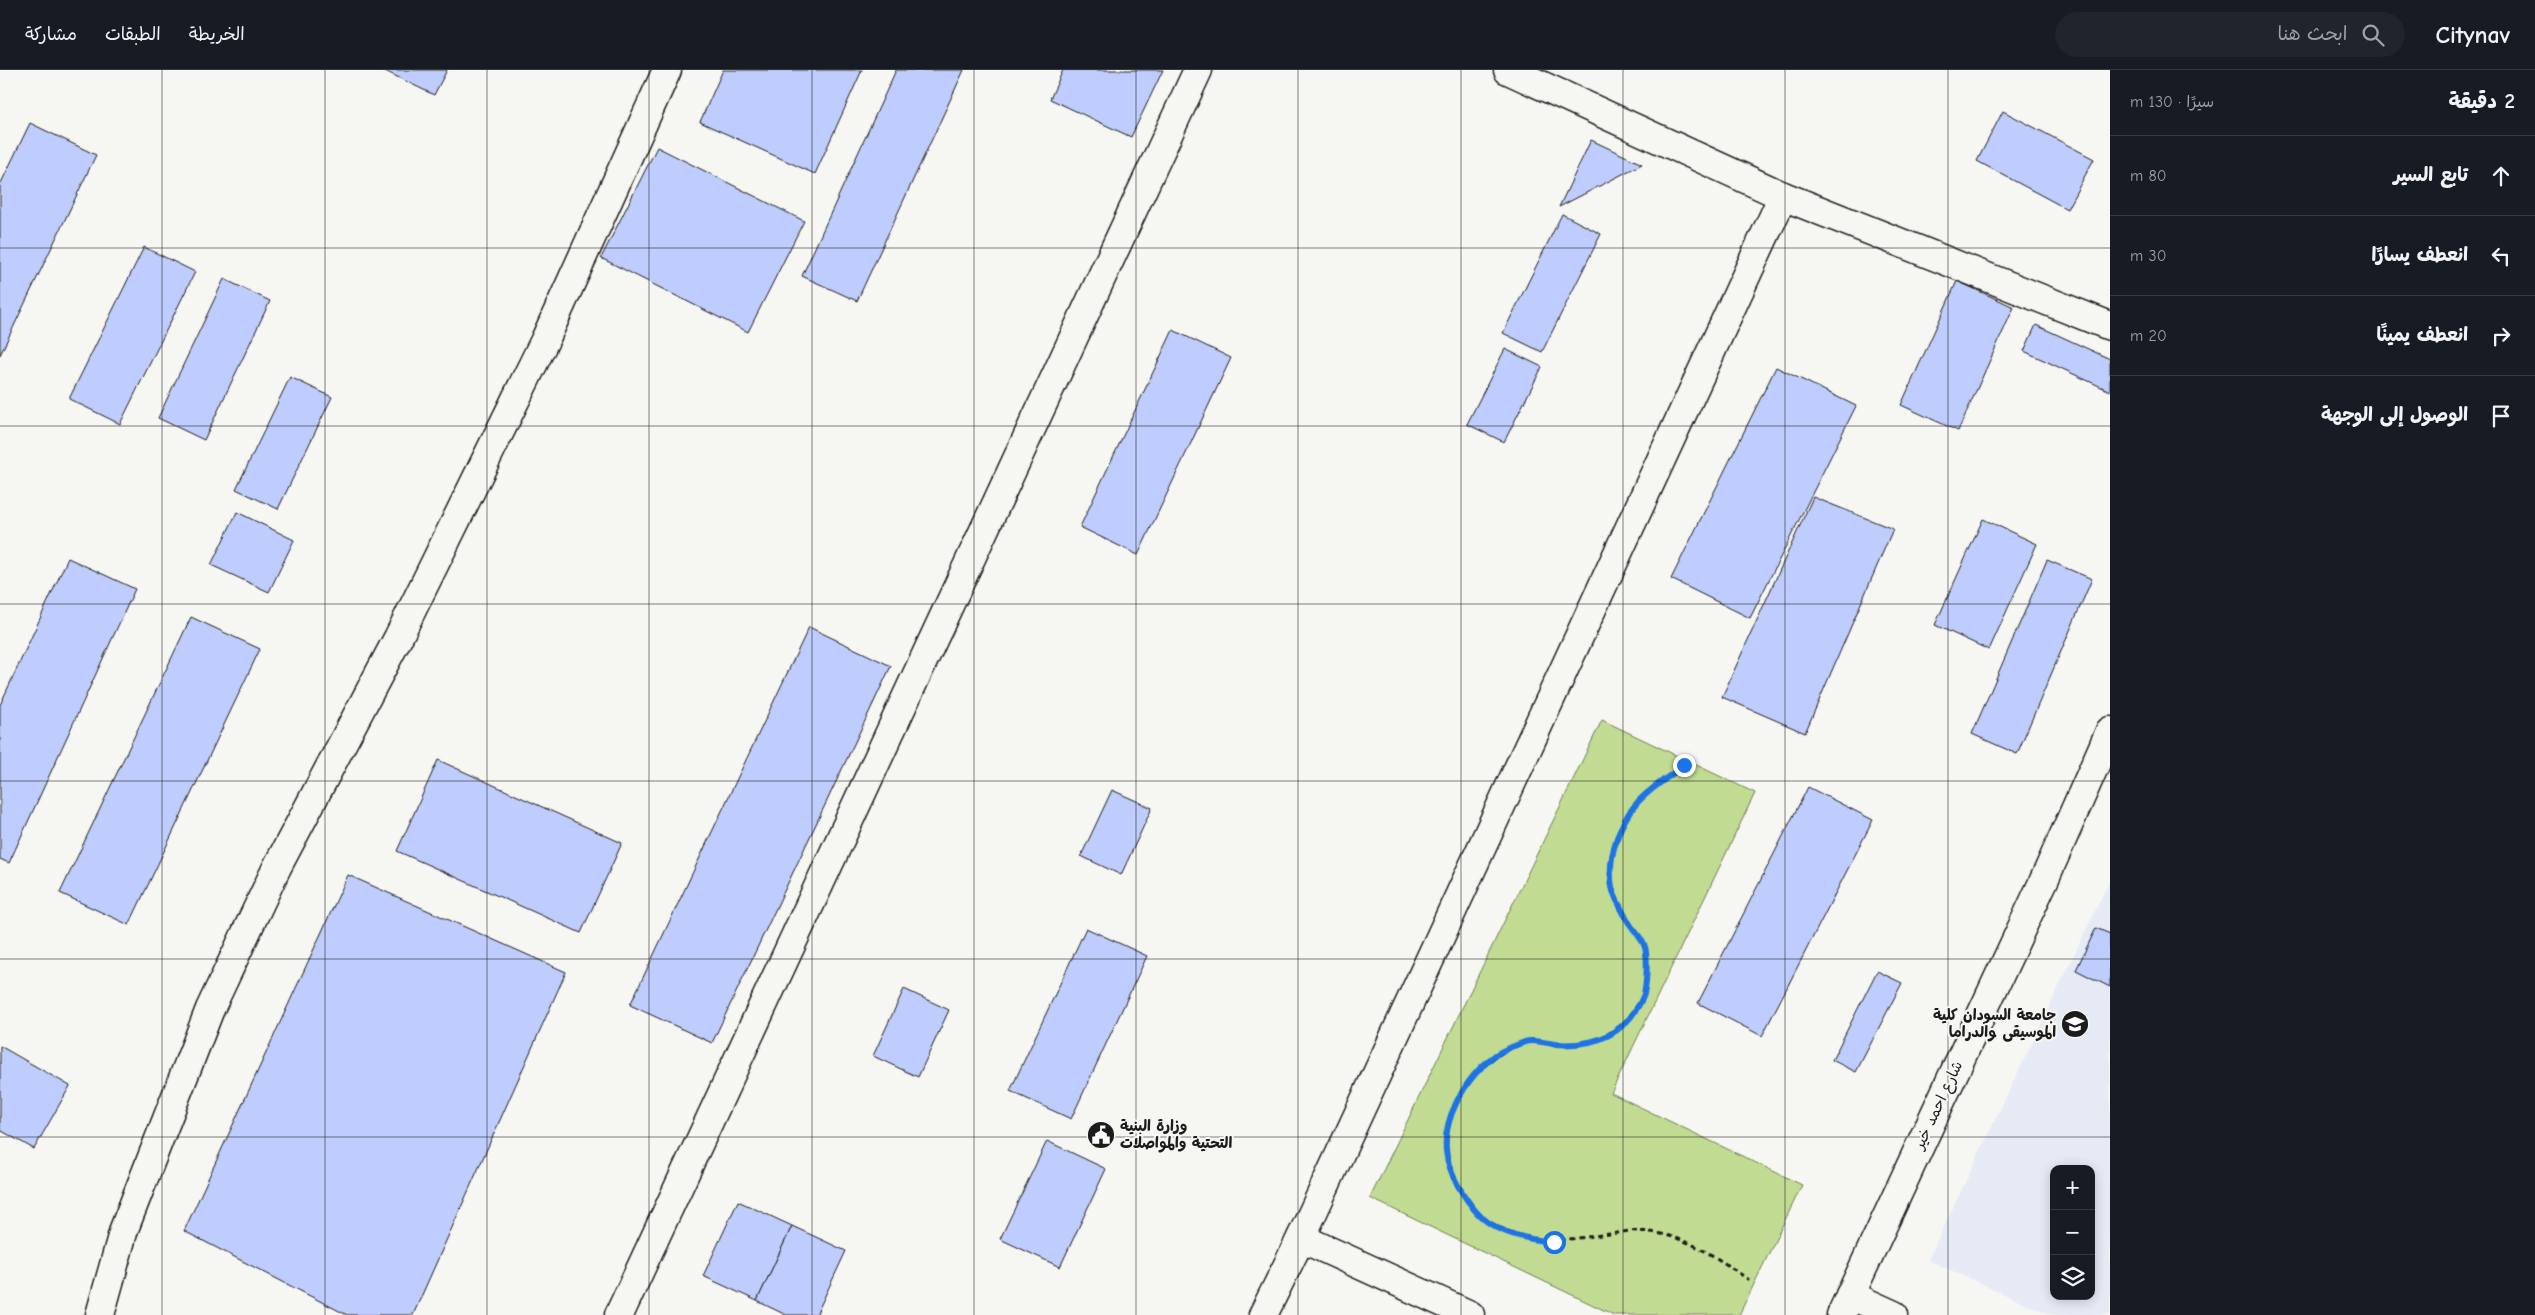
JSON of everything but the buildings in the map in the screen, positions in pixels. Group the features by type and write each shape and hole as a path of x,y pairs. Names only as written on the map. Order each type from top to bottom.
{"main road":[{"path":"100,1315 124,1229 210,1009 277,867 398,638 541,349 667,70"},
{"path":"619,1315 1198,70"},
{"path":"1508,70 1783,196 2110,326"},
{"path":"1263,1315 1301,1238 1783,196"},
{"name":"شارع احمد خير","path":"1845,1305 2045,878 2110,731"},
{"path":"1301,1238 1470,1315"},
{"path":"1845,1305 1894,1315"}],"path":[{"path":"1684,765 1636,803 1618,833 1611,860 1612,888 1627,920 1645,946 1646,979 1643,998 1631,1017 1610,1036 1588,1043 1556,1044 1528,1041 1498,1053 1476,1072 1454,1106 1445,1142 1449,1165 1460,1190 1475,1210 1490,1223 1509,1233 1530,1239 1554,1242 1636,1230 1667,1235 1708,1251 1749,1280"}],"shaded area":[{"name":"جامعة السودان كلية الموسيقى والدراما","path":"2110,880 2110,1315 2052,1315 1928,1260"}],"green space":[{"path":"1602,720 1755,793 1611,1093 1802,1185 1739,1315 1614,1315 1370,1198"}],"place":[{"name":"جامعة السودان كلية الموسيقى والدراما","path":"2075,1024"},
{"name":"وزارة البنية التحتية والمواصلات","path":"1101,1135"}],"route":[{"path":"1554,1242 1530,1239 1509,1233 1490,1223 1475,1210 1460,1190 1449,1165 1445,1142 1454,1106 1476,1072 1498,1053 1528,1041 1556,1044 1588,1043 1610,1036 1631,1017 1643,998 1646,979 1645,946 1627,920 1612,888 1611,860 1618,833 1636,803 1684,765"}]}
